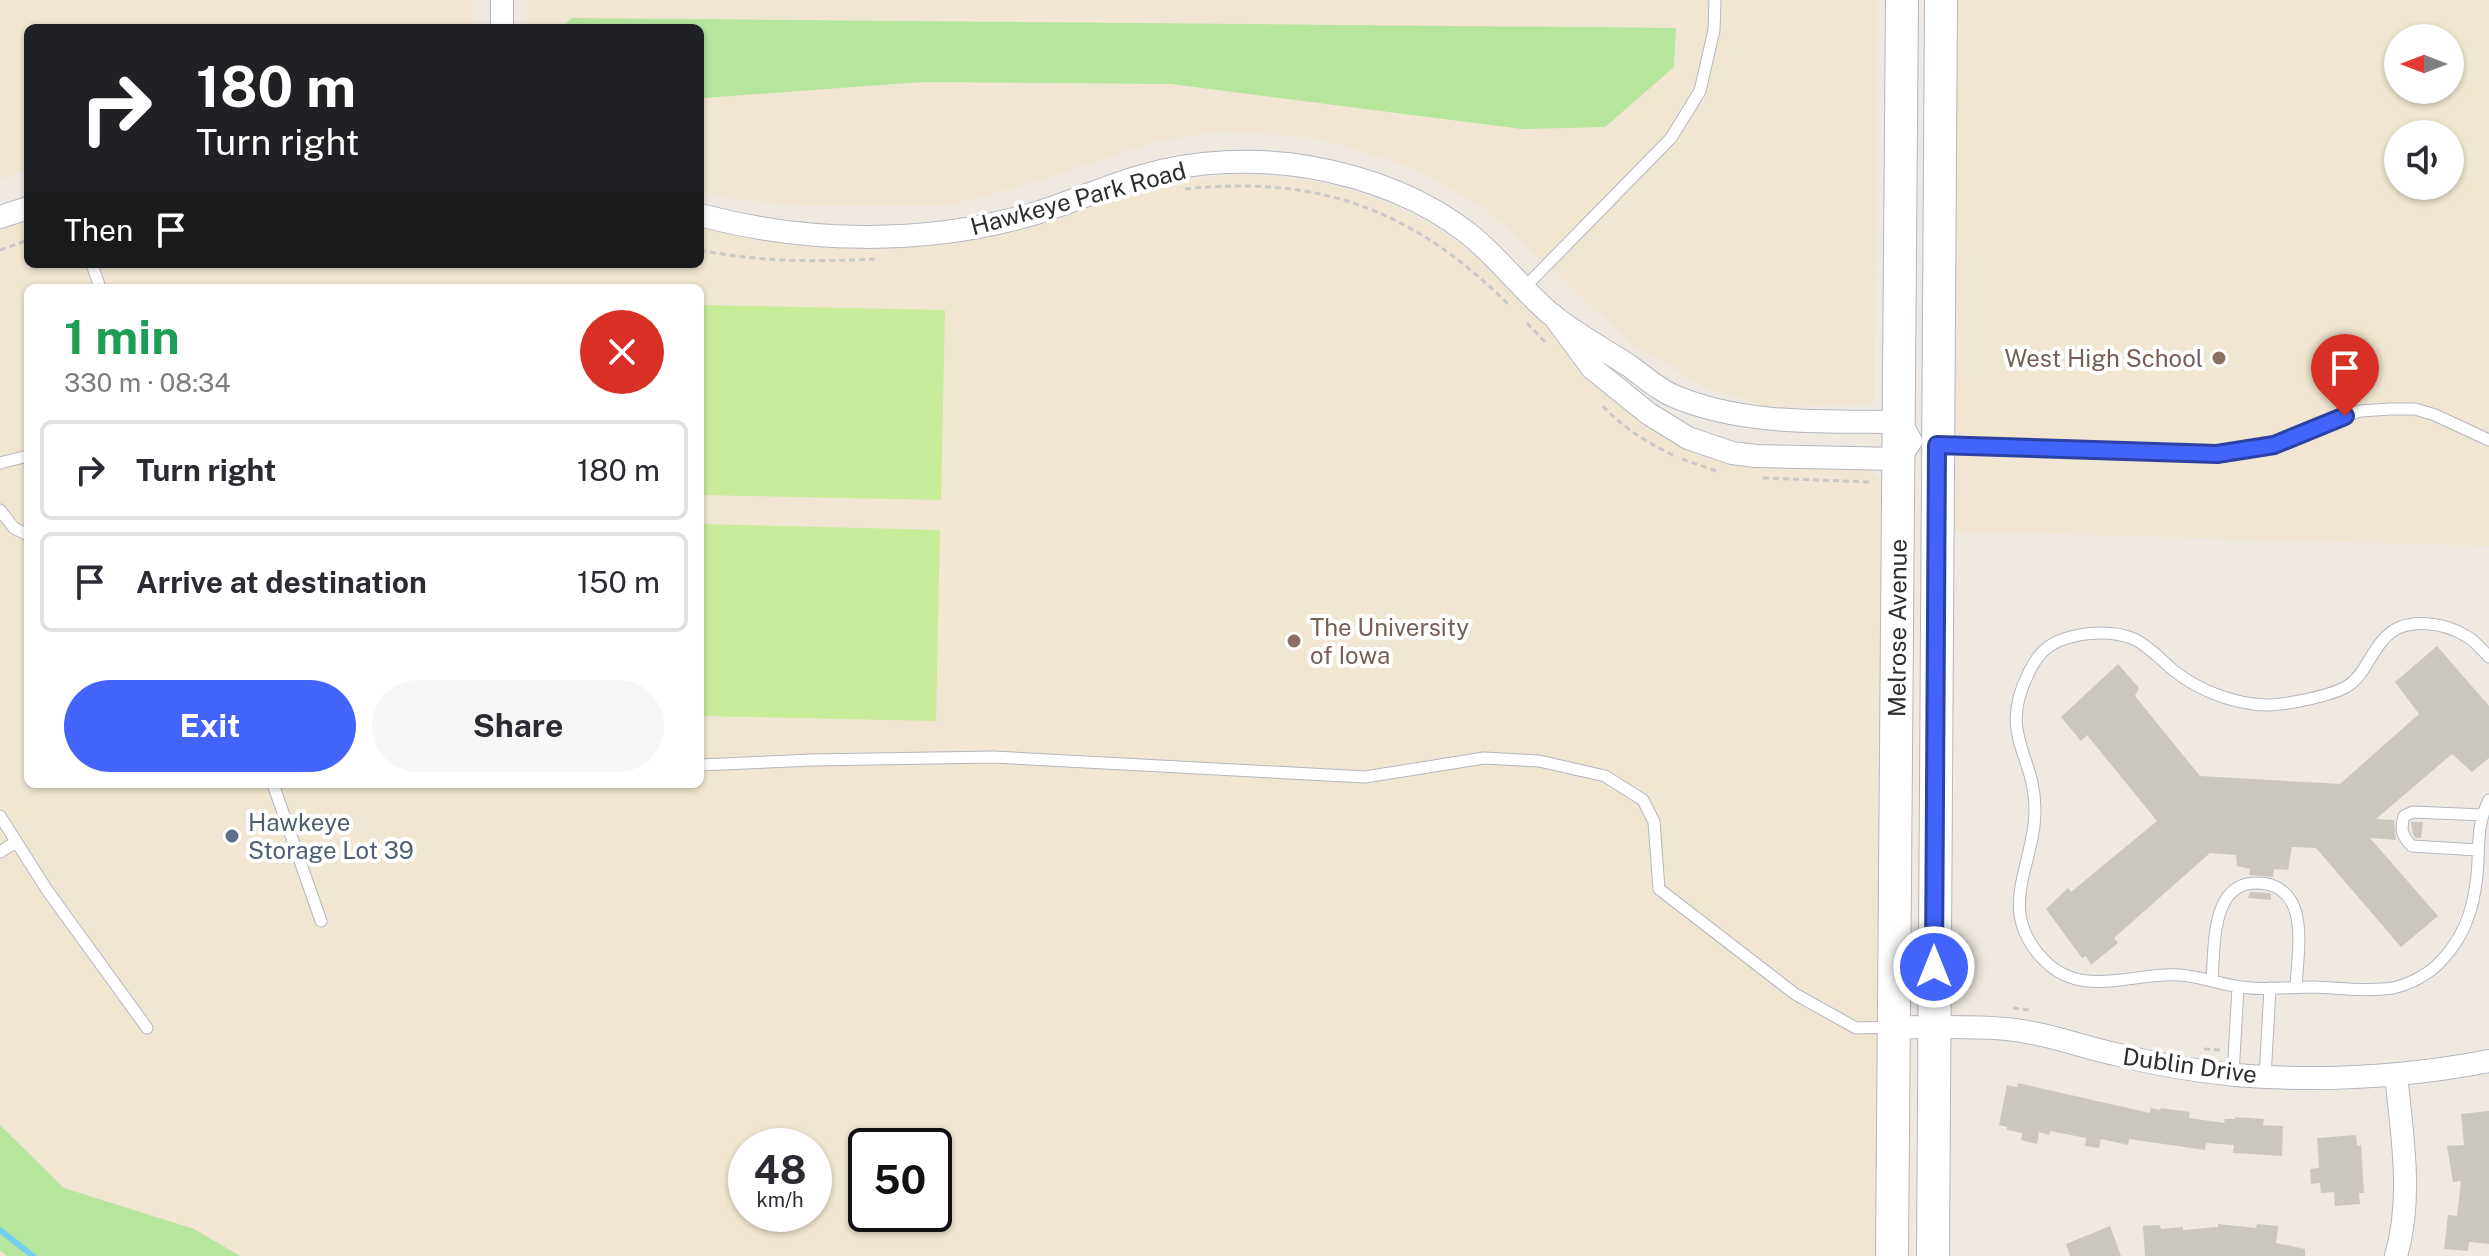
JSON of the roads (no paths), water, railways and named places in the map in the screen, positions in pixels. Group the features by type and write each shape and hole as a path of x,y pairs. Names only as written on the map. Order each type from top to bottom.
{"main road":[{"name":"Melrose Avenue","path":"1892,1256 1893,1027 1905,450 1902,0"},
{"name":"Melrose Avenue","path":"1933,1256 1934,1028 1905,450 1941,0"}],"street":[{"path":"502,0 502,24"},
{"name":"Hawkeye Park Road","path":"704,216 778,231 883,237 966,229 1027,216 1144,175 1186,167 1230,162 1306,167 1348,175 1423,205 1469,234 1517,297 1553,315 1673,396 1750,418 1905,450"},
{"path":"0,217 24,209"},
{"name":"Hawkeye Park Road","path":"1553,315 1592,368 1649,414 1688,438 1732,453 1756,456 1905,450"},
{"name":"Dublin Drive","path":"1893,1027 2013,1029 2170,1066 2265,1077 2396,1075 2489,1061"},
{"path":"2396,1075 2405,1177 2404,1208 2396,1256"}],"lane":[{"path":"1517,297 1671,138 1700,91 1714,30 1715,0"},
{"path":"1905,450 2217,454 2274,445 2330,420 2361,411 2390,409 2415,409 2435,415 2489,440"},
{"path":"0,463 24,457"},
{"path":"0,510 14,528 24,533"},
{"path":"2489,657 2469,638 2441,626 2414,623 2385,636 2349,685 2315,697 2265,705 2238,701 2193,683 2134,639 2106,633 2082,634 2059,640 2044,649 2031,667 2016,706 2016,729 2035,801 2035,828 2021,877 2019,901 2022,920 2029,939 2043,960 2059,972 2080,979 2106,983 2159,974 2184,975 2238,987 2394,987 2417,979 2440,963 2468,922 2474,899 2478,831 2489,800"},
{"path":"704,765 994,757 1365,777 1484,758 1552,764 1605,776 1643,800 1654,822 1659,889 1795,994 1856,1028 1893,1027"},
{"path":"274,788 321,921"},
{"path":"2478,850 2412,846 2403,838 2401,827 2404,816 2413,812 2483,815"},
{"path":"0,816 47,890 147,1028"},
{"path":"0,852 16,842"},
{"path":"2212,981 2217,924 2222,905 2239,887 2250,883 2270,884 2286,893 2294,907 2298,925 2296,987"},
{"path":"2233,1075 2238,987"},
{"path":"2265,1077 2270,988"}],"waterway":[{"path":"0,1230 33,1256"}],"place":[{"name":"West High School","path":"2219,358"},
{"name":"The University of Iowa","path":"1294,641"},
{"name":"Hawkeye Storage Lot 39","path":"232,836"}]}
